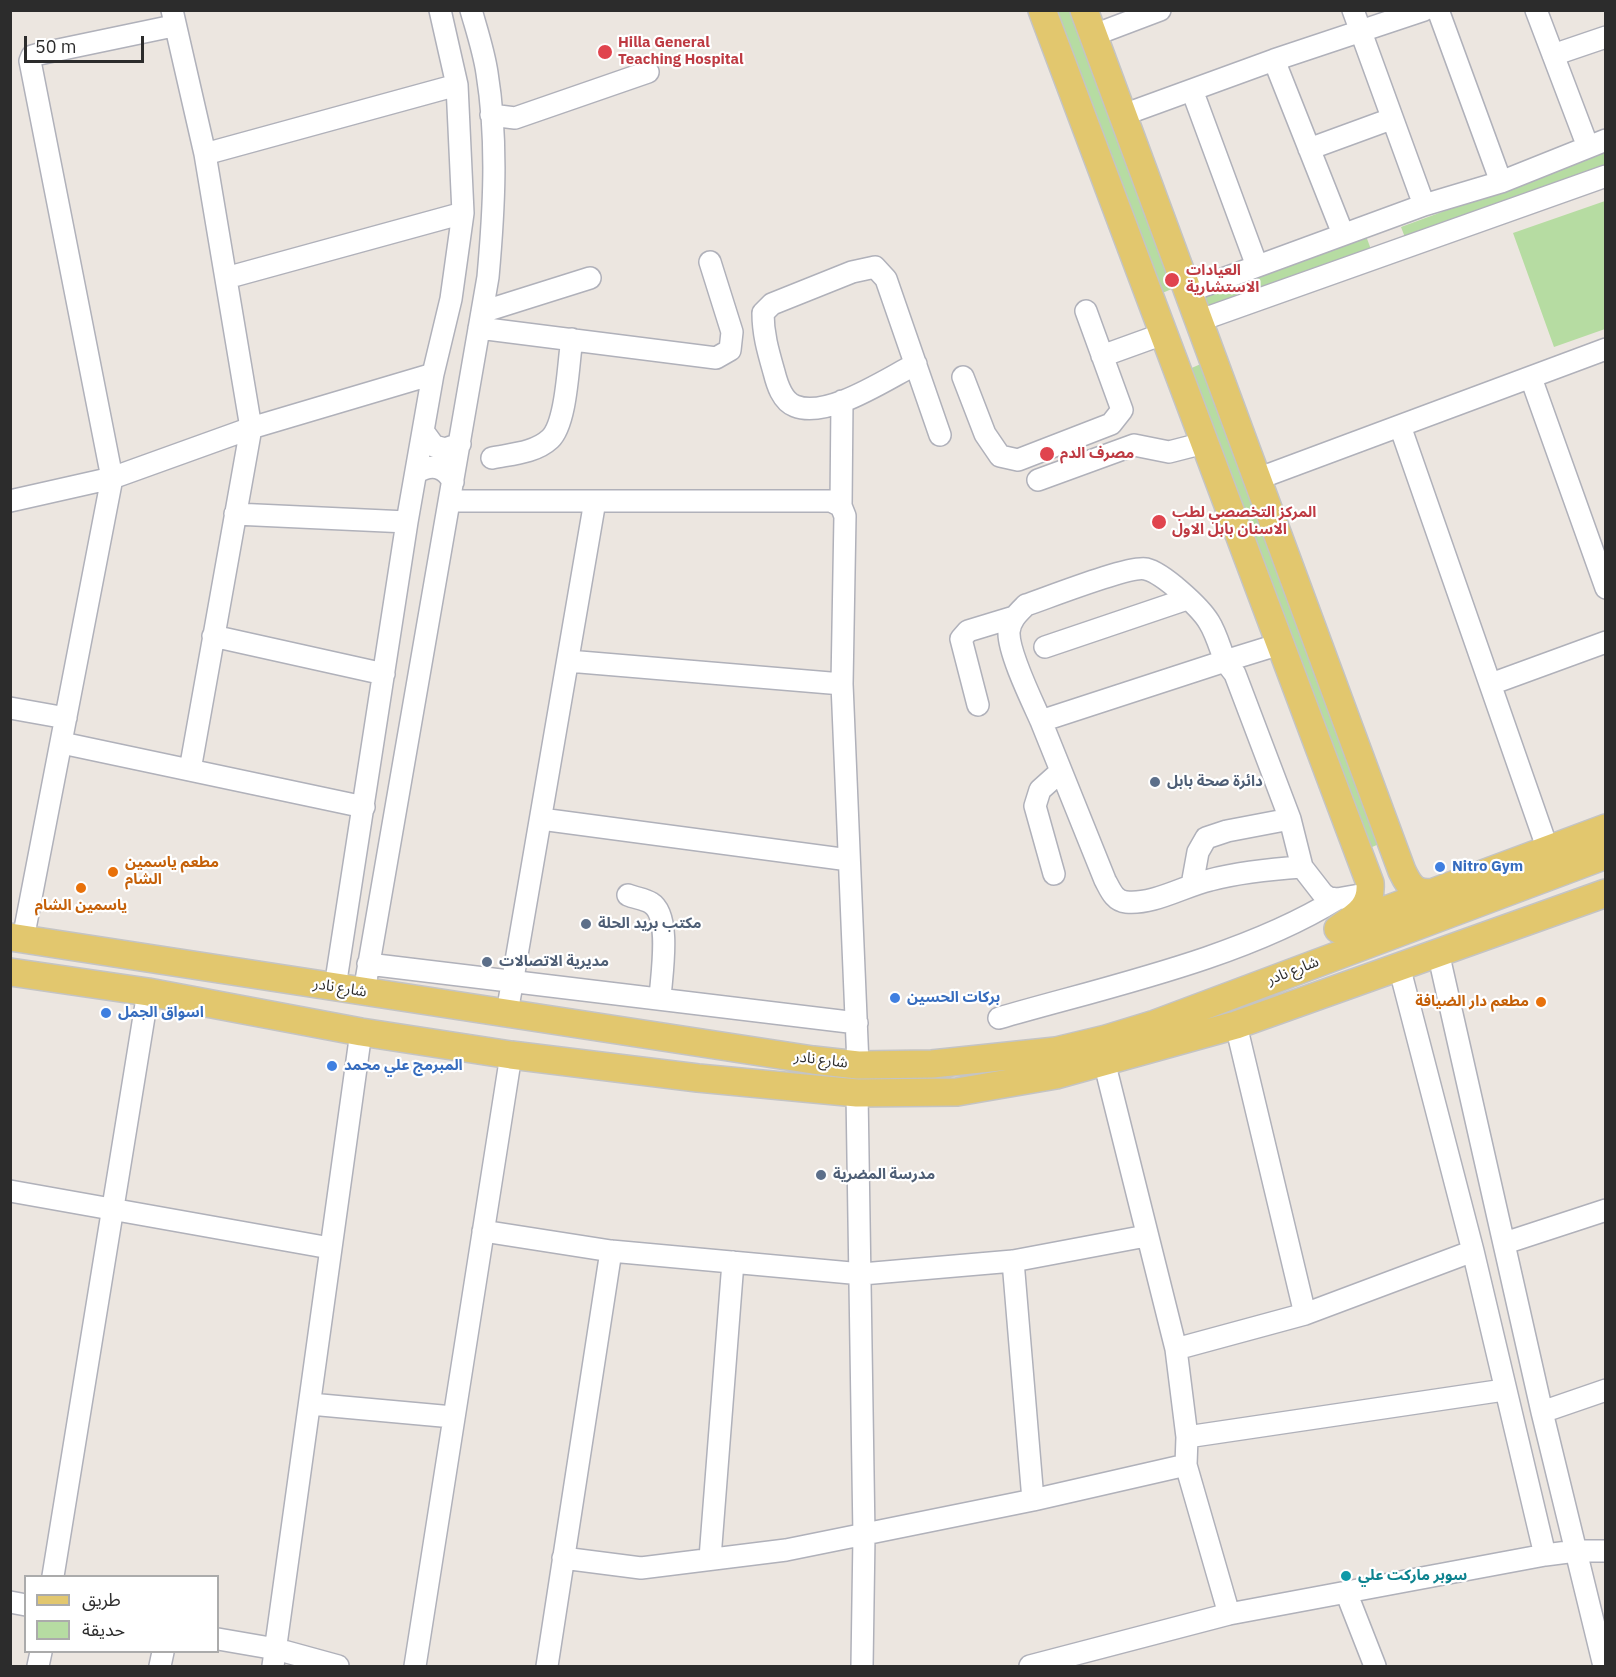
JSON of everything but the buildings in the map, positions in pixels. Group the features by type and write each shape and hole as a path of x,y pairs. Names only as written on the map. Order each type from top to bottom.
{"main road":[{"path":"1042,10 1370,883 1371,893 1360,913 1338,929 1300,965 1276,977"},
{"path":"1089,23 1407,883 1419,894 1436,892"},
{"path":"1338,929 1605,828"},
{"path":"1360,856 1371,868 1382,867 1393,856 1392,844"},
{"name":"شارع نادر","path":"17,938 705,1044 858,1065 932,1064 1056,1051 1155,1024 1605,855"},
{"name":"شارع نادر","path":"10,972 148,992 361,1032 511,1055 698,1078 857,1093 907,1095 1007,1086 1236,1025 1438,952 1604,900"},
{"path":"638,1069 647,1048 643,1034"},
{"path":"698,1078 693,1063 699,1049 705,1044"}],"street":[{"path":"335,987 407,522 433,374 451,299 463,213 457,85 440,10"},
{"path":"364,992 460,444 480,320 494,208 491,115 487,73 471,10"},
{"path":"1089,23 1160,10"},
{"path":"1353,10 1424,205"},
{"path":"1123,115 1274,60 1424,10"},
{"path":"1438,10 1501,182"},
{"path":"1187,292 1424,205 1501,182 1597,144 1553,55 1536,10"},
{"path":"17,938 62,742 112,478 30,61 32,56 172,18 205,153 251,428 190,770"},
{"path":"1553,55 1605,37"},
{"path":"1274,60 1343,234"},
{"path":"491,115 515,118 648,72"},
{"path":"205,153 457,85"},
{"path":"1192,90 1257,266"},
{"path":"1309,149 1391,119"},
{"path":"1198,321 1605,176"},
{"path":"226,278 463,213"},
{"path":"1383,221 1394,252"},
{"path":"480,320 572,339 716,358 730,350 732,332 710,262"},
{"path":"916,364 842,402 814,410 793,406 779,390 763,334 763,313 772,304 852,272 874,267 886,279 916,364 940,435"},
{"path":"480,320 590,278"},
{"path":"963,377 985,434 1000,456 1018,460 1111,424 1122,410 1086,311"},
{"path":"1102,356 1163,334"},
{"path":"492,458 530,450 549,439 559,426 572,339"},
{"path":"1257,479 1605,349"},
{"path":"10,501 112,478 251,428 433,374"},
{"path":"1531,378 1605,588"},
{"path":"842,402 841,506 845,516 842,684 858,1065"},
{"path":"1400,426 1548,850"},
{"path":"423,431 434,447 445,449 460,444"},
{"path":"1038,480 1134,445 1169,452 1204,443"},
{"path":"416,473 423,468 437,467 446,471 452,491"},
{"path":"452,491 595,501 831,501 841,506"},
{"path":"507,1013 595,501"},
{"path":"235,514 407,522"},
{"path":"1302,867 1275,868 1192,885 1142,901 1119,900 1113,895 1059,772 1013,651 1009,632 1014,617 1026,605 1144,568 1158,574 1187,599 1209,622 1225,661 1235,674 1290,819 1302,867 1323,894 1337,899"},
{"path":"1044,647 1187,599"},
{"path":"978,705 961,639 968,631 1014,617"},
{"path":"213,636 384,674"},
{"path":"1491,684 1605,642"},
{"path":"1041,721 1280,644"},
{"path":"568,662 842,684"},
{"path":"10,708 66,718"},
{"path":"62,742 364,807"},
{"path":"1054,874 1035,806 1040,790 1059,772"},
{"path":"541,819 849,860"},
{"path":"1192,885 1198,852 1206,838 1227,831 1290,819"},
{"path":"999,1018 1156,973 1298,921 1337,899 1371,893"},
{"path":"628,895 651,903 660,913 663,932 660,999"},
{"path":"342,948 354,958 513,981 856,1023"},
{"path":"1438,952 1542,1412 1604,1666"},
{"path":"1399,966 1473,1251 1504,1390 1545,1555"},
{"path":"53,1575 148,992"},
{"path":"1236,1025 1305,1314"},
{"path":"274,1658 361,1032"},
{"path":"415,1666 511,1055"},
{"path":"1104,1061 1176,1349 1187,1437 1186,1465 1229,1614"},
{"path":"857,1093 862,1274 864,1536 862,1666"},
{"path":"10,1191 330,1248"},
{"path":"1505,1243 1605,1210"},
{"path":"483,1232 611,1251 862,1274 1013,1261 1146,1236"},
{"path":"547,1666 611,1251"},
{"path":"1176,1349 1305,1314 1473,1251"},
{"path":"1013,1261 1033,1500"},
{"path":"710,1557 733,1262"},
{"path":"1477,1273 1509,1264"},
{"path":"1187,1437 1504,1390"},
{"path":"1542,1412 1605,1390"},
{"path":"310,1404 453,1417"},
{"path":"563,1558 641,1568 710,1557 786,1550 864,1536 1186,1465"},
{"path":"1030,1666 1229,1614 1545,1555 1576,1551 1605,1551"},
{"path":"1346,1592 1375,1666"},
{"path":"219,1639 274,1658 338,1666"}],"green space":[{"path":"1056,11 1074,11 1174,288 1160,294"},
{"path":"1605,152 1605,168 1406,240 1401,227"},
{"path":"1605,201 1605,329 1554,347 1513,233"},
{"path":"1366,236 1372,252 1208,311 1202,296"},
{"path":"1203,363 1379,844 1363,851 1187,370"}],"place":[{"name":"Hilla General Teaching Hospital","path":"605,52"},
{"name":"العيادات الاستشارية","path":"1172,280"},
{"name":"مصرف الدم","path":"1047,454"},
{"name":"المركز التخصصي لطب الاسنان بابل الاول","path":"1159,522"},
{"name":"دائرة صحة بابل","path":"1155,782"},
{"name":"Nitro Gym","path":"1440,867"},
{"name":"مطعم ياسمين الشام","path":"113,872"},
{"name":"ياسمين الشام","path":"81,888"},
{"name":"مكتب بريد الحلة","path":"586,924"},
{"name":"مديرية الاتصالات","path":"487,962"},
{"name":"بركات الحسين","path":"895,998"},
{"name":"مطعم دار الضيافة","path":"1541,1002"},
{"name":"اسواق الجمل","path":"106,1013"},
{"name":"المبرمج علي محمد","path":"332,1066"},
{"name":"مدرسة المضرية","path":"821,1175"},
{"name":"سوبر ماركت علي","path":"1346,1576"}]}
